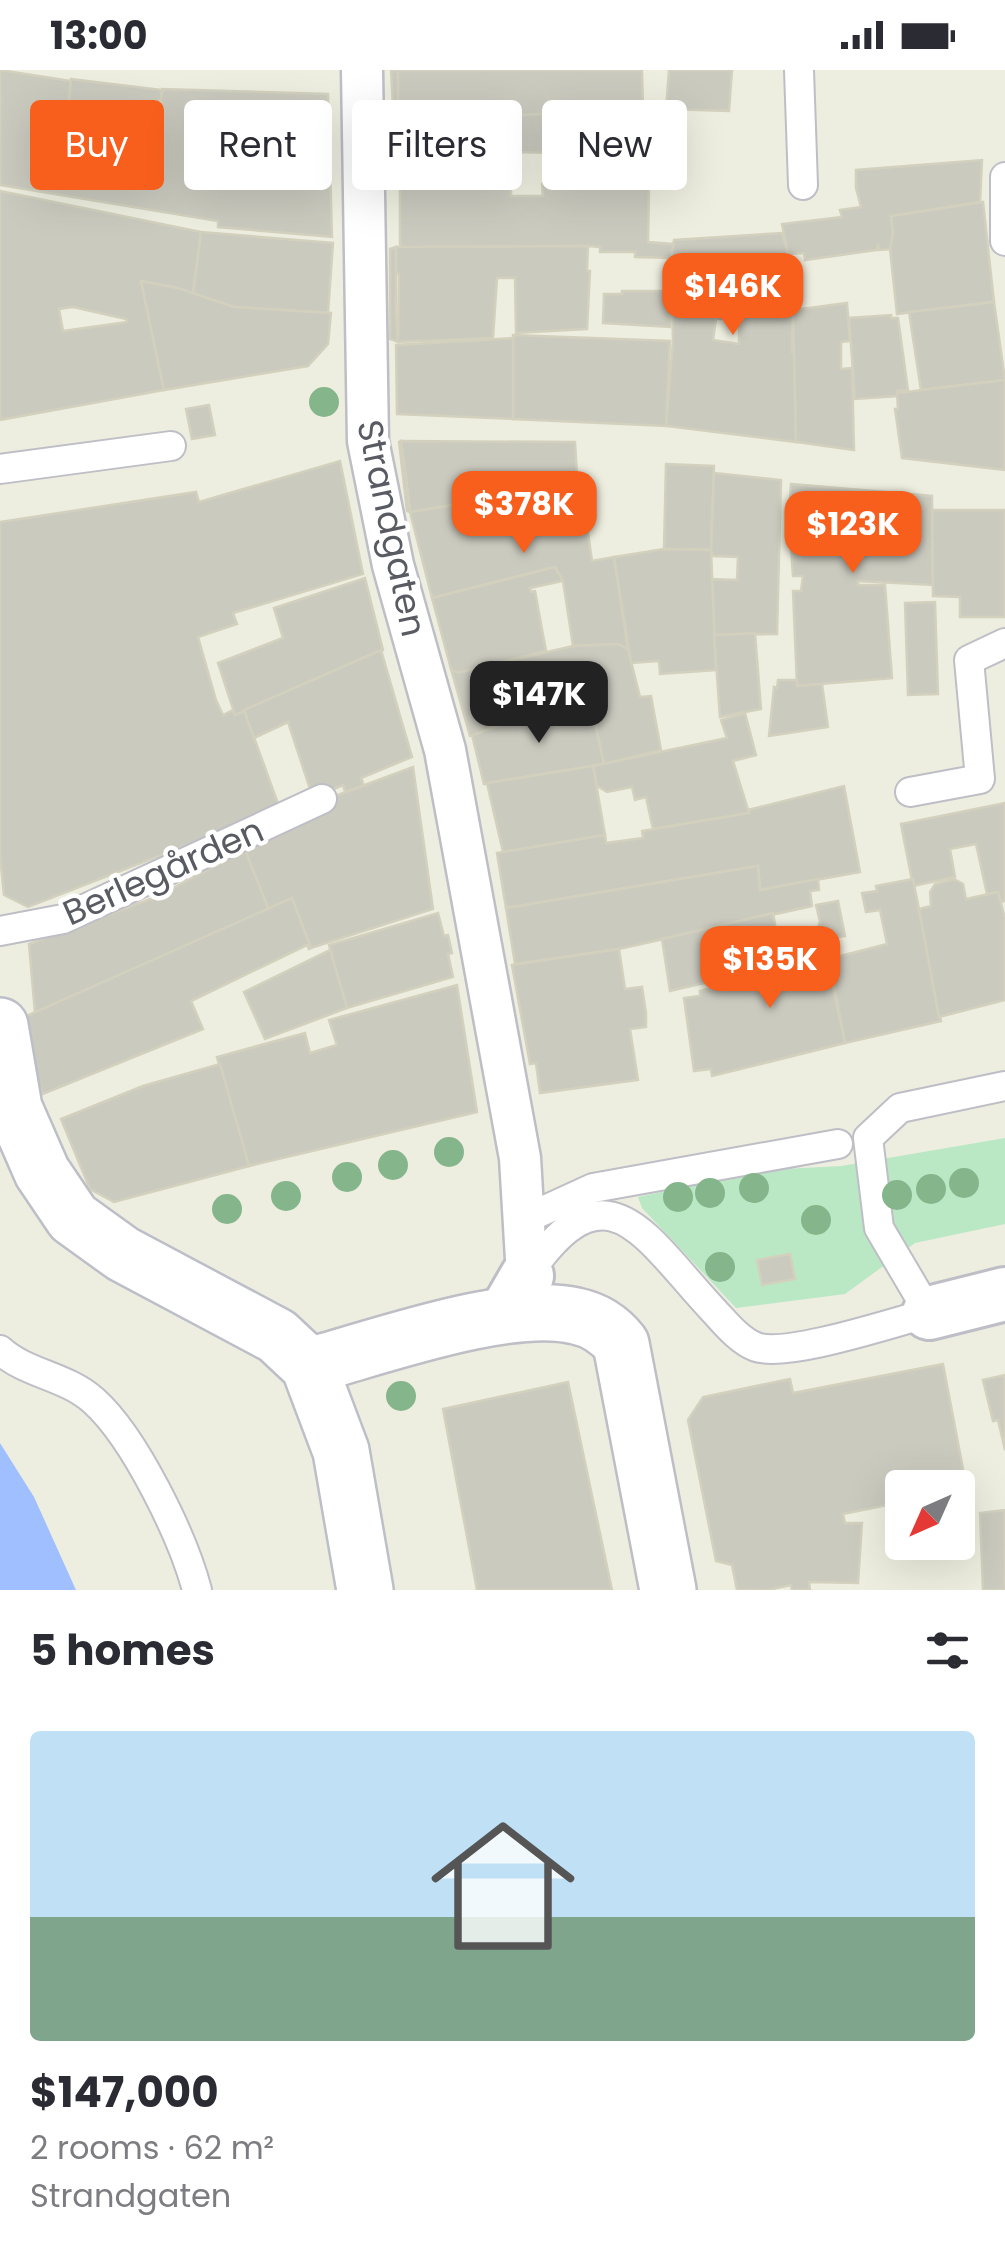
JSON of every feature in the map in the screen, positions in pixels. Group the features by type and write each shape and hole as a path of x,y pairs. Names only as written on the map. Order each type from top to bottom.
{"main road":[{"path":"0,1026 14,1108 42,1172 72,1218 123,1254 277,1336 310,1366 340,1451 365,1590"},
{"path":"310,1366 518,1273 576,1315 609,1329 622,1344 668,1590"}],"street":[{"name":"Strandgaten","path":"354,71 368,441 430,756 520,1158 518,1273"},
{"path":"929,1313 1005,1294"}],"lane":[{"path":"800,70 803,185"},
{"path":"1005,176 1005,241"},
{"path":"0,469 171,446"},
{"path":"910,792 980,779 970,660 1005,643"},
{"name":"Berlegården","path":"0,931 63,919 322,799"},
{"path":"518,1273 551,1240 580,1220 606,1213 631,1222 730,1329 757,1347 794,1348 929,1313 879,1228 868,1138 900,1108 1005,1086"},
{"path":"518,1273 534,1215 594,1188 838,1144"},
{"path":"3,1358 64,1380 106,1416 130,1446 186,1554 197,1590"}],"green space":[{"path":"1005,1138 1005,1224 915,1243 845,1294 736,1308 642,1208 638,1197 764,1170 841,1166"}],"water":[{"path":"0,1443 34,1497 76,1590 0,1590"}],"building":[{"path":"0,70 71,81 69,100 30,100 30,190 0,185"},
{"path":"391,70 398,70 399,100 393,100"},
{"path":"398,70 642,70 643,100 542,100 542,114 522,115 522,100 398,100"},
{"path":"669,70 732,70 729,111 687,110 687,100 667,100"},
{"path":"71,79 162,90 161,100 69,100"},
{"path":"162,89 328,94 328,100 184,100 184,190 331,190 332,237 218,227 218,221 30,190 164,190"},
{"path":"542,114 542,153 522,152 522,115"},
{"path":"982,160 980,202 891,216 890,249 879,250 878,244 877,250 805,260 804,253 788,254 782,224 842,217 840,210 861,207 856,170"},
{"path":"400,190 511,190 511,196 543,196 542,190 649,190 648,242 673,244 671,258 600,252 600,247 588,246 400,248"},
{"path":"0,191 201,232 193,294 141,281 164,390 0,420","holes":["73,307 127,322 63,331 59,309"]},
{"path":"983,202 994,302 897,314 890,249 891,216"},
{"path":"201,232 333,243 328,313 234,307 193,294"},
{"path":"782,233 793,310 792,352 797,352 796,442 666,426 673,340 674,240","holes":["739,318 739,344 713,340 716,319"]},
{"path":"588,246 587,329 516,333 515,278 497,278 493,338 398,342 396,247"},
{"path":"396,247 398,342 390,339 390,249"},
{"path":"141,281 178,288 234,307 331,313 328,344 308,366 164,390"},
{"path":"670,291 670,327 603,323 604,294"},
{"path":"994,302 1005,380 921,390 909,312"},
{"path":"847,303 850,341 841,342 841,369 852,368 854,450 796,442 793,310"},
{"path":"849,318 898,318 908,390 897,391 898,396 855,399"},
{"path":"513,335 670,341 666,426 513,419"},
{"path":"513,338 513,419 397,414 396,345"},
{"path":"1005,380 1005,470 902,458 895,409 897,393"},
{"path":"209,405 215,435 192,439 186,409"},
{"path":"401,441 575,442 578,492 527,495 526,478 501,481 504,497 410,512"},
{"path":"401,441 410,512 407,511"},
{"path":"340,461 363,574 233,613 237,624 198,637 223,715 244,710 280,809 28,907 4,895 0,857 0,522 196,492 199,502"},
{"path":"666,464 714,466 711,550 664,549"},
{"path":"714,473 781,480 777,634 714,635 711,579 737,580 738,557 713,556 711,550"},
{"path":"791,484 932,496 933,585 858,581 858,585 885,585 892,678 797,686 793,591 801,591 803,576 793,576"},
{"path":"582,491 592,561 614,557 628,649 618,644 573,646 563,581 555,567 432,598 410,512 504,497"},
{"path":"932,510 1005,510 1005,617 960,617 960,597 933,596"},
{"path":"664,549 711,550 716,670 660,674 659,661 631,663 614,557"},
{"path":"555,567 563,581 530,588 535,591 546,651 457,673 451,669 432,598"},
{"path":"365,578 383,650 235,715 218,663 283,638 274,608"},
{"path":"935,602 938,694 908,695 905,603"},
{"path":"755,633 761,709 720,717 714,635"},
{"path":"618,644 628,649 640,697 651,696 661,750 604,764 591,705 511,722 470,736 451,669 457,673 573,646"},
{"path":"381,650 412,757 361,778 364,786 345,792 343,785 313,798 288,722 254,738 244,710"},
{"path":"778,680 797,680 797,686 822,684 828,727 769,736"},
{"path":"591,705 604,764 484,784 472,735 511,722"},
{"path":"745,713 756,755 733,761 749,813 653,829 646,797 635,800 632,787 607,792 597,786 593,766 727,738 721,720"},
{"path":"593,766 605,835 503,852 487,783"},
{"path":"413,767 433,909 311,948 292,898 269,910 243,848 330,798"},
{"path":"844,786 860,872 760,890 758,866 506,908 497,853 605,835 606,843 643,838 642,831 749,813 748,810"},
{"path":"1005,803 1005,901 1001,902 998,892 987,894 976,844 950,849 955,877 913,886 901,824"},
{"path":"245,850 269,910 35,1013 29,944 156,897"},
{"path":"758,866 760,890 818,879 819,890 810,891 812,906 619,949 515,964 506,908"},
{"path":"913,879 941,1021 845,1043 829,959 887,944 880,910 866,912 862,893 877,891 876,886"},
{"path":"954,879 963,884 966,899 998,892 1005,918 1005,1000 939,1017 919,909 931,906 930,892 935,884"},
{"path":"292,898 311,948 307,945 191,1001 203,1029 43,1094 13,1022"},
{"path":"838,901 845,936 832,938 827,960 845,1043 712,1076 711,1069 694,1071 684,998 803,966 820,922 816,905"},
{"path":"438,913 444,936 448,935 453,977 347,1008 329,945"},
{"path":"773,913 782,965 670,991 662,939"},
{"path":"619,949 625,989 642,987 646,1013 646,1027 630,1029 638,1080 540,1093 536,1063 530,1064 512,965"},
{"path":"330,950 347,1008 265,1039 244,992"},
{"path":"457,985 477,1112 249,1166 217,1057 305,1033 310,1053 337,1045 329,1020"},
{"path":"220,1064 249,1166 114,1202 90,1189 61,1119 143,1086"},
{"path":"790,1254 795,1279 762,1285 757,1260"},
{"path":"943,1364 963,1470 885,1470 885,1505 843,1514 845,1523 862,1523 858,1583 809,1582 810,1590 792,1590 791,1585 737,1590 732,1565 716,1561 688,1420 703,1397 790,1379 793,1393"},
{"path":"1005,1375 1005,1450 983,1380"},
{"path":"568,1382 612,1590 477,1590 443,1409"},
{"path":"1005,1510 1005,1590 983,1590 980,1513"}]}
